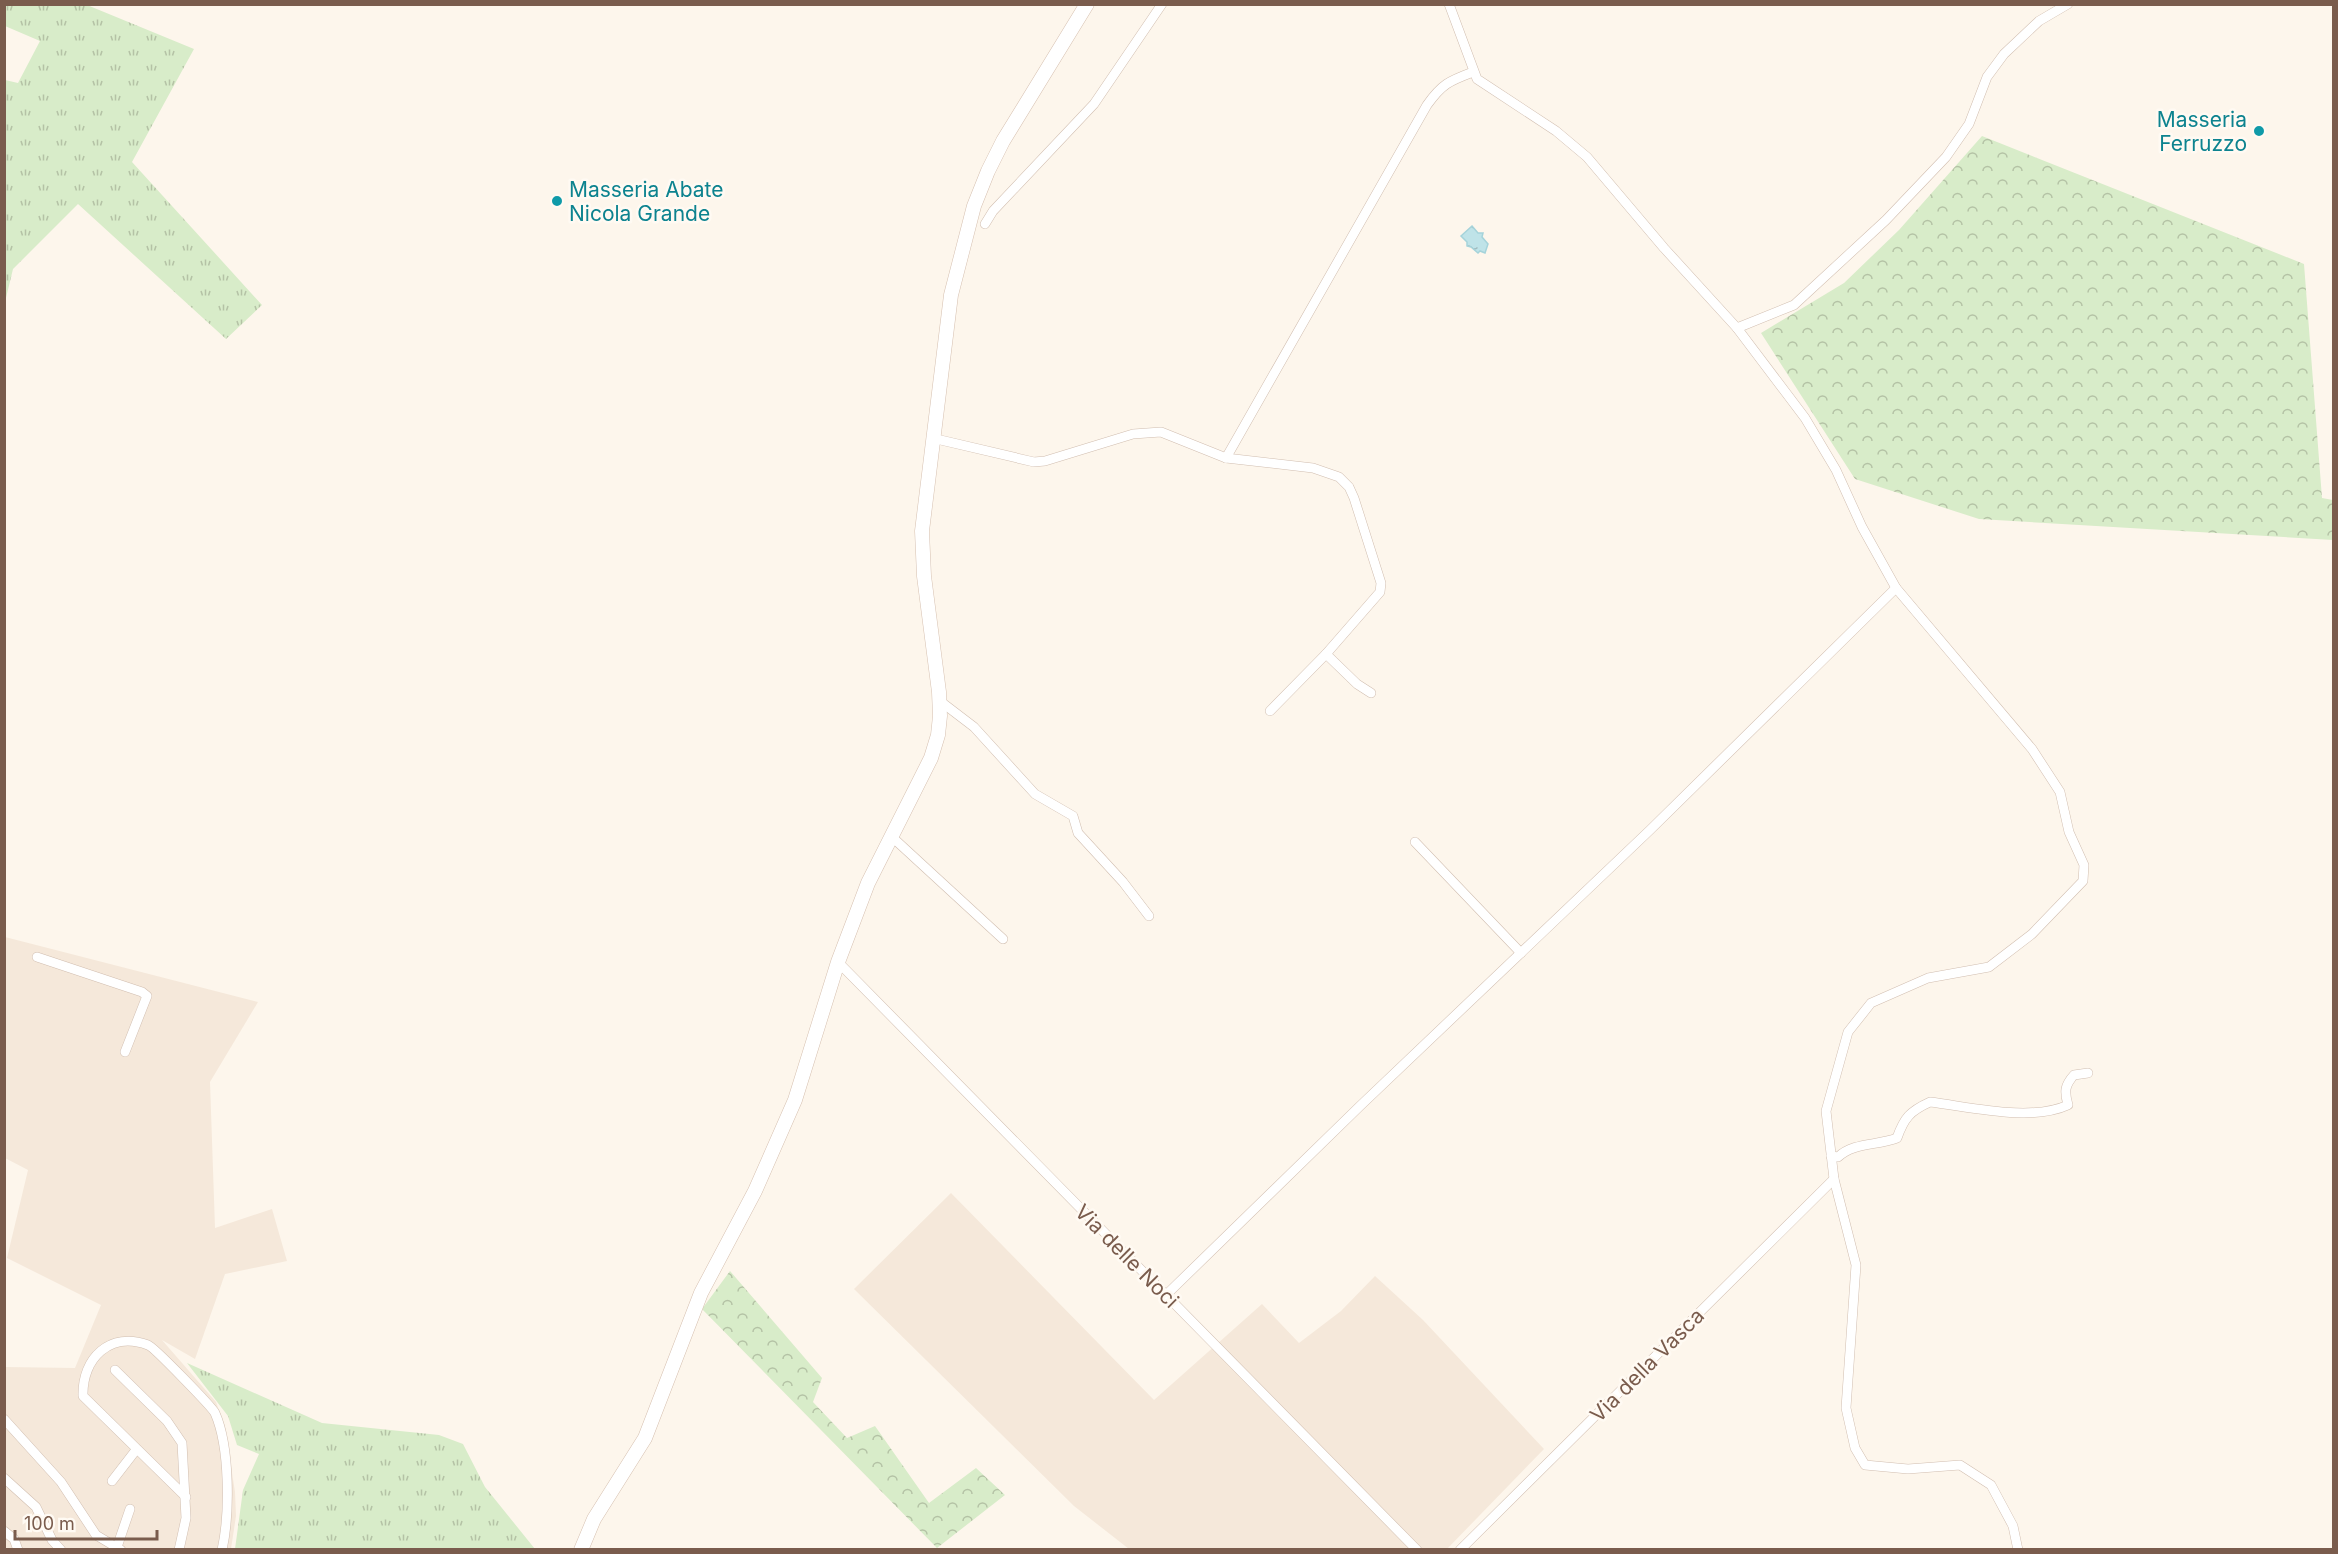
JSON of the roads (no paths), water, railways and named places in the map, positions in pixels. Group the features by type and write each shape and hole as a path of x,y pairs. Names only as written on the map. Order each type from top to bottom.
{"main road":[{"path":"582,1550 594,1519 645,1438 701,1293 755,1191 791,1110 838,962 868,883 931,758 938,735 940,701 922,559 922,531 951,295 974,206 1003,141 1087,4"}],"street":[{"path":"984,224 993,211 1094,104 1162,4"},
{"path":"1449,4 1477,79 1556,131 1587,158 1664,248 1737,328 1806,418 1836,470 1862,527 1896,588 2032,749 2060,792 2068,832 2084,865 2083,881 2032,934 1989,967 1928,978 1871,1003 1848,1032 1826,1112 1834,1179 1856,1265 1846,1408 1855,1448 1865,1465 1908,1469 1960,1466 1991,1485 2013,1526 2018,1550"},
{"path":"1737,328 1794,305 1886,220 1946,157 1969,124 1987,77 2004,54 2039,21 2068,4"},
{"path":"1226,458 1427,105 1447,81 1473,72"},
{"path":"974,206 993,211"},
{"path":"932,438 1034,462 1045,461 1133,434 1161,432 1226,458 1313,468 1339,477 1349,487 1381,583 1380,592 1326,654 1270,711"},
{"path":"1166,1295 1650,830 1896,588"},
{"path":"1326,654 1357,684 1371,693"},
{"path":"940,701 974,727 1035,794 1074,816 1078,832 1123,882 1149,916"},
{"path":"891,836 1003,939"},
{"path":"1415,842 1521,953"},
{"path":"37,957 142,992 147,996 126,1052"},
{"name":"Via delle Noci","path":"838,962 1417,1550"},
{"path":"1831,1156 1838,1157 1846,1149 1885,1143 1897,1138 1903,1121 1916,1108 1930,1102 2027,1113 2055,1111 2068,1105 2065,1094 2066,1084 2074,1075 2088,1073"},
{"name":"Via della Vasca","path":"1460,1550 1834,1179"},
{"path":"186,1497 84,1396 83,1381 92,1360 104,1347 125,1340 150,1345 215,1411 222,1438 228,1504 222,1550"},
{"path":"115,1370 167,1421 182,1443 186,1518 179,1550"},
{"path":"4,1419 61,1482 96,1535 118,1549 130,1509"},
{"path":"112,1481 136,1450"},
{"path":"4,1478 36,1508 52,1540 61,1550"},
{"path":"4,1531 14,1539 18,1550"}],"water":[{"path":"1472,226 1478,233 1483,233 1482,237 1488,244 1485,253 1480,251 1478,253 1467,246 1467,242 1461,236"}],"place":[{"name":"Masseria Ferruzzo","path":"2259,131"},
{"name":"Masseria Abate Nicola Grande","path":"557,201"}]}
